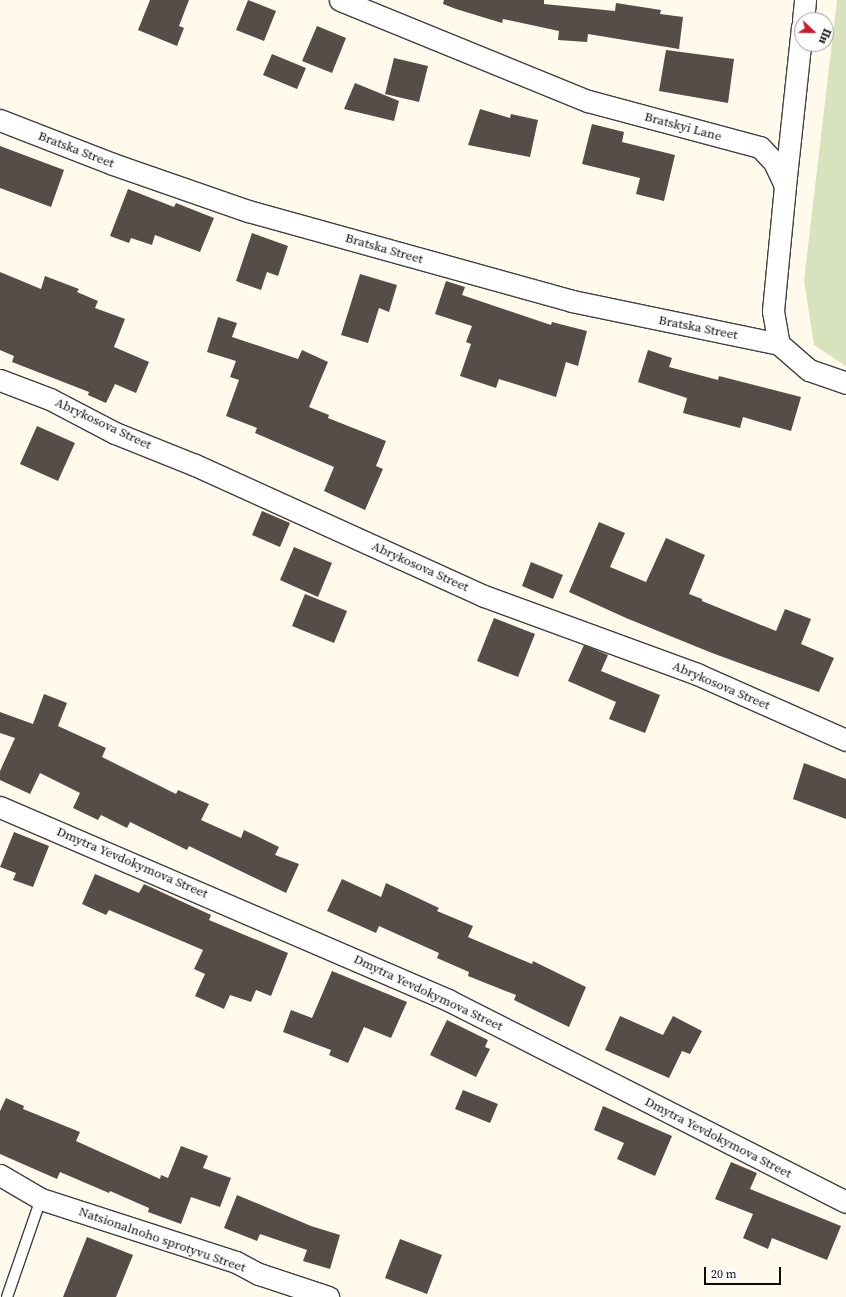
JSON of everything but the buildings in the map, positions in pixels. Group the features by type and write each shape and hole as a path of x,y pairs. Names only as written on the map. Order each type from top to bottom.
{"street":[{"name":"Bratskyi Lane","path":"340,0 588,101 760,147 774,162 785,186"},
{"path":"804,12 805,0"},
{"path":"799,52 773,311 779,344 809,370 846,383"},
{"name":"Bratska Street","path":"0,120 113,164 256,213 572,302 779,344"},
{"name":"Abrykosova Street","path":"0,380 50,399 115,433 195,464 484,596 697,674 846,740"},
{"name":"Dmytra Yevdokymova Street","path":"0,807 448,1000 846,1202"},
{"name":"Natsionalnoho sprotyvu Street","path":"0,1175 41,1199 236,1262 259,1274 328,1297"}],"lane":[{"path":"7,1297 41,1199"}],"green space":[{"path":"837,0 846,0 846,366 814,345 804,281 831,52 834,52 834,26"}]}
